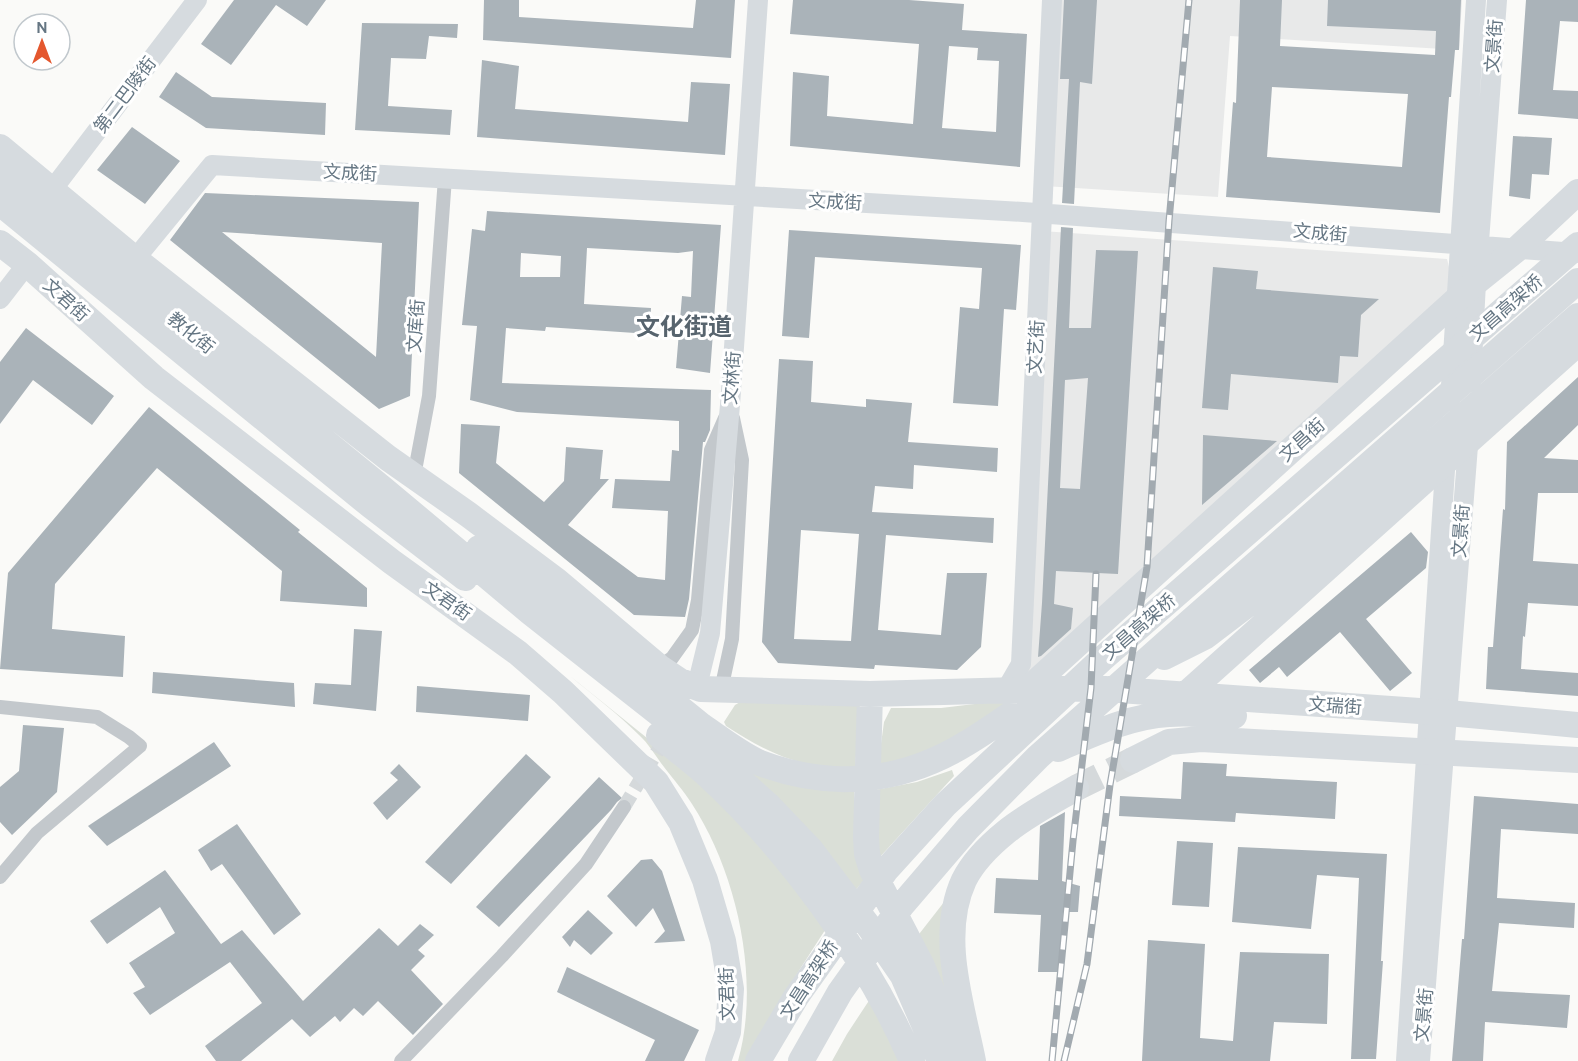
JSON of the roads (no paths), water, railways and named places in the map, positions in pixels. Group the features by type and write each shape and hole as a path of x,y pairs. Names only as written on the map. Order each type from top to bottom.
{"highway":[{"path":"0,147 135,259 388,458 469,515 556,581 659,667 680,681 701,689 870,694 1017,690"},
{"name":"教化街","path":"0,177 376,496"},
{"name":"文昌街","path":"1017,690 1476,282 1517,249 1578,192"},
{"name":"教化街","path":"0,203 376,496"},
{"path":"1276,509 1330,434 1578,214"},
{"name":"文君街","path":"1,245 27,264 154,378 392,562 518,653 620,745 656,782 681,822 705,880 723,941 731,989 728,1032 718,1061"},
{"name":"文昌高架桥","path":"758,1061 796,997 886,870 945,805 1102,659 1578,245"},
{"name":"文昌高架桥","path":"801,1061 840,992 902,905 968,828 1038,757 1578,281"},
{"path":"1134,672 1206,636 1256,598 1578,315"},
{"path":"1184,696 1578,343"},
{"path":"388,458 483,550 702,726 759,762 826,779 858,780 894,775 926,764 966,744 1022,705 1102,659"},
{"path":"376,496 483,550"},
{"path":"376,496 456,607"},
{"path":"376,496 705,774 769,839 815,897 880,993 912,1061"},
{"path":"376,496 530,612 718,760 769,807 810,850 870,928 903,976 940,1061"},
{"name":"文瑞街","path":"1017,690 1091,688 1578,725"},
{"path":"870,694 867,854 872,870 922,966 960,1061"},
{"path":"1038,757 1094,733 1136,719 1169,714 1578,738"},
{"path":"1132,760 1169,742 1202,739 1578,760"},
{"path":"973,1061 956,976 952,942 954,910 964,880 982,854 1006,832 1076,788"}],"street":[{"name":"第二巴陵街","path":"52,190 197,0"},
{"name":"文林街","path":"698,681 710,633 730,405 758,0"},
{"name":"文艺街","path":"1017,690 1021,664 1052,0"},
{"name":"文景街","path":"1406,1061 1438,713 1468,442 1476,282 1470,246 1476,0"},
{"name":"文景街","path":"1438,713 1446,462 1457,299 1470,246 1497,0"},
{"name":"文成街","path":"135,259 212,165 1043,213 1578,253"},
{"name":"文库街","path":"414,476 429,396 445,178"},
{"path":"0,298 27,264"},
{"path":"659,667 672,658 692,630 698,600 711,450 730,405"},
{"path":"722,690 732,639 742,460 730,405"},
{"path":"0,708 97,717 140,746 37,833 0,877"},
{"name":"文景街","path":"1420,1061 1435,753"},
{"path":"401,1061 586,864 624,807"}],"tunnel":[{"path":"624,807 666,737"},
{"path":"1076,788 1133,760"}],"railway":[{"path":"1064,1061 1087,964 1110,785 1147,567 1169,221 1189,0"},
{"path":"1052,1061 1073,841 1091,688 1096,574"}],"district":[{"name":"文化街道","path":"684,326"}]}
